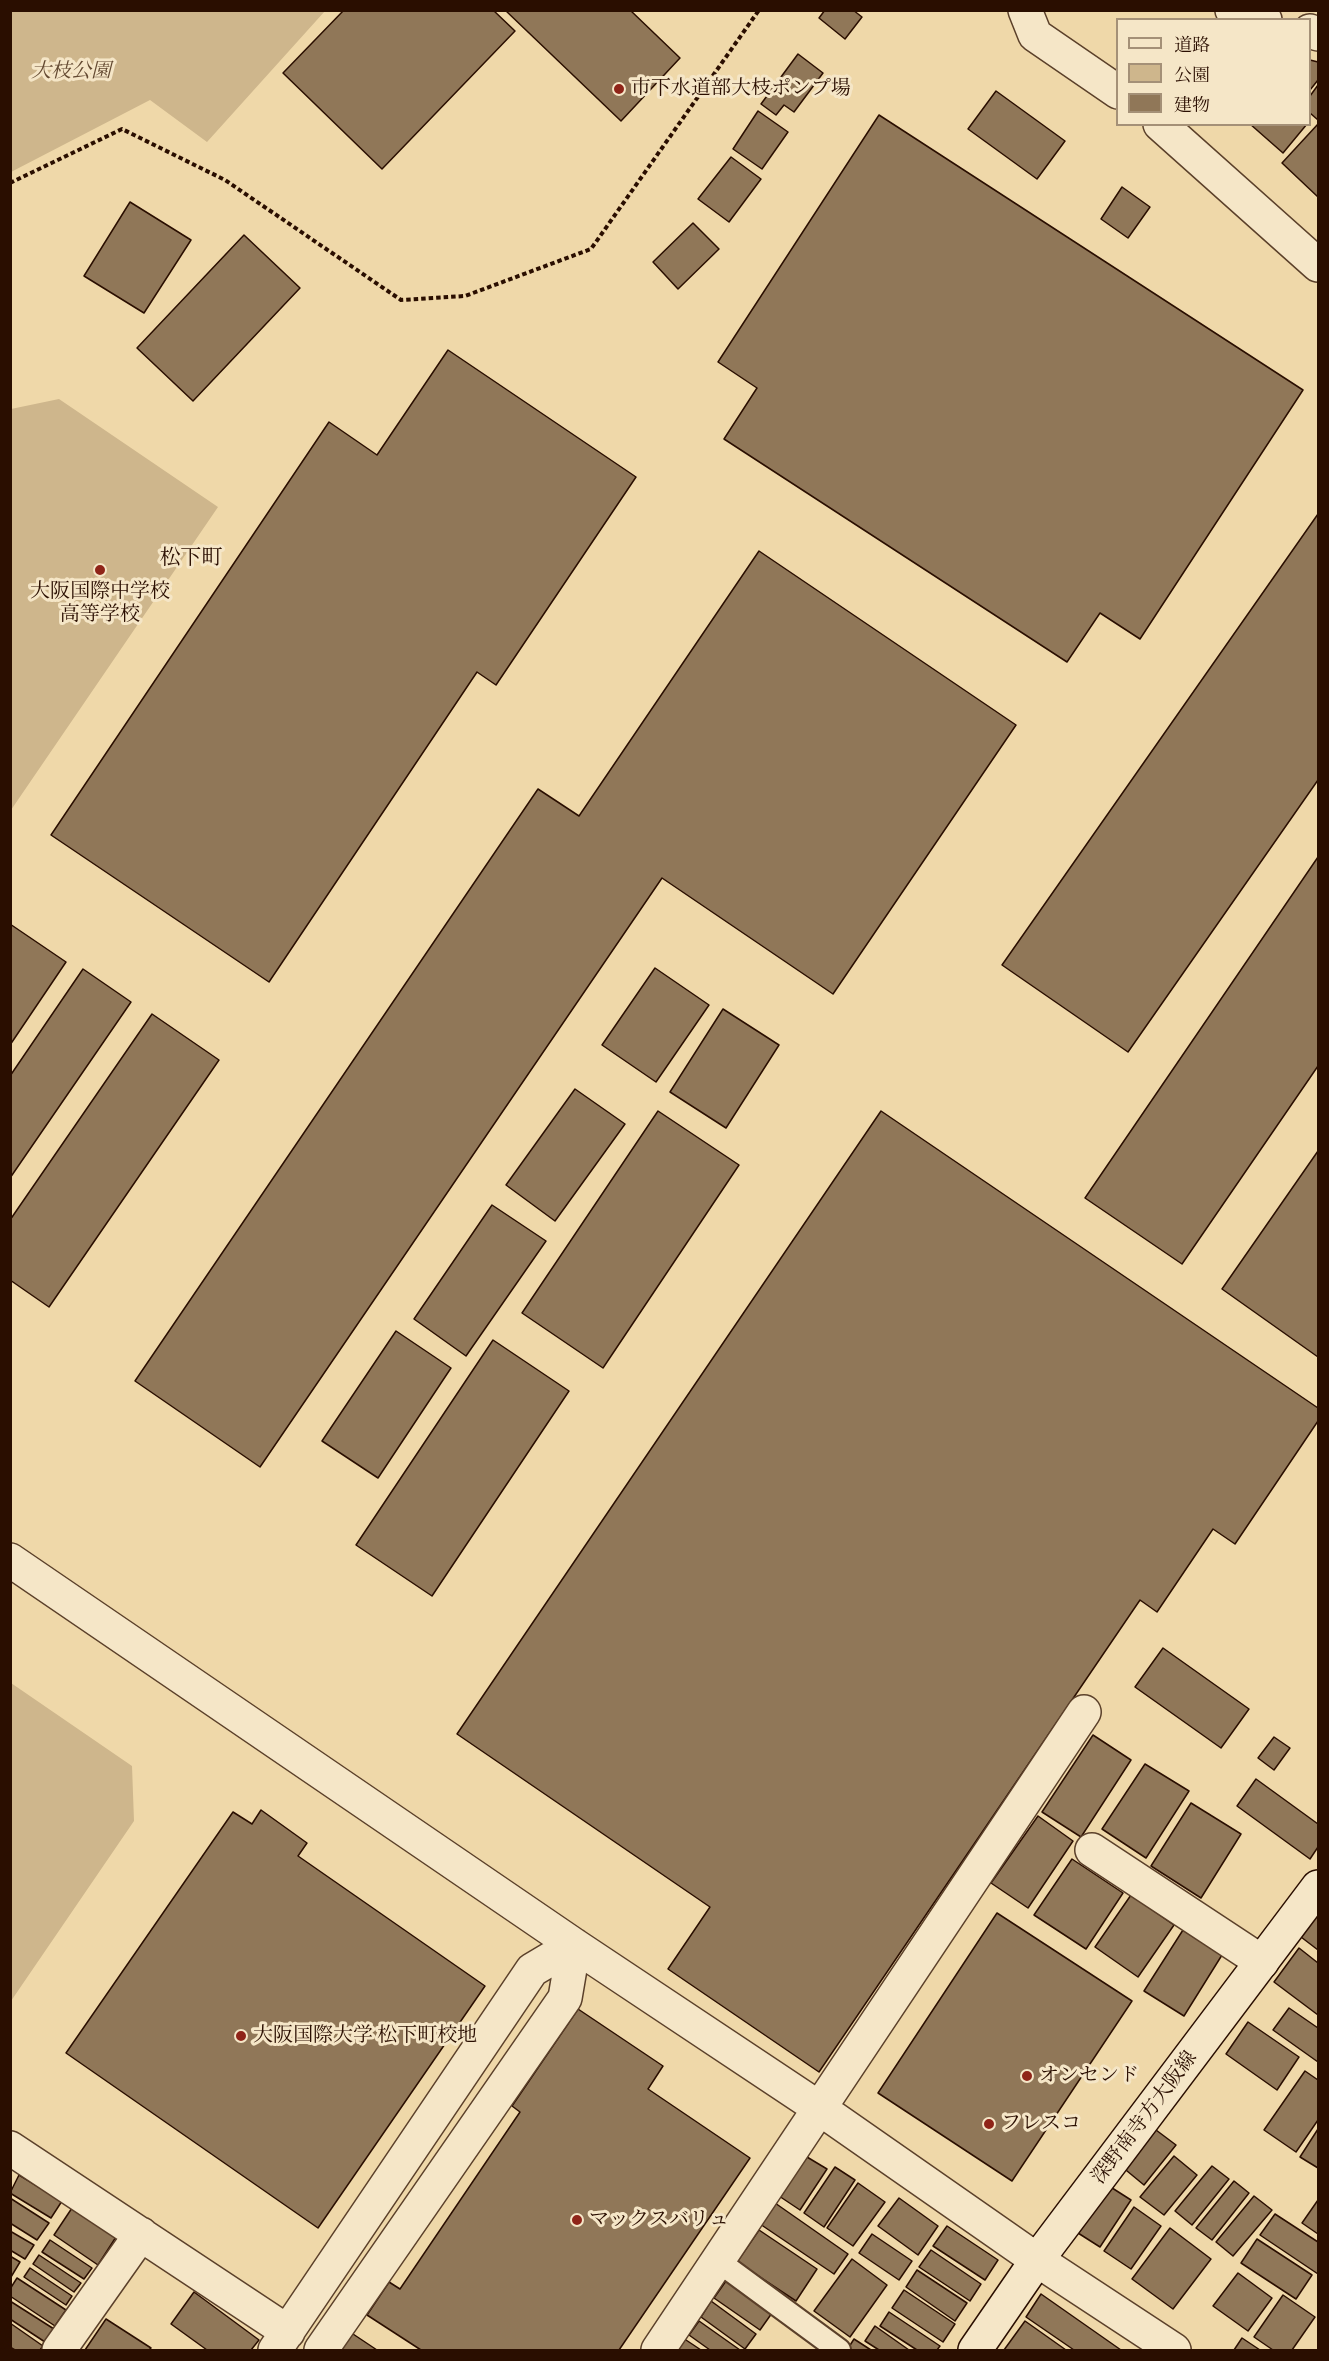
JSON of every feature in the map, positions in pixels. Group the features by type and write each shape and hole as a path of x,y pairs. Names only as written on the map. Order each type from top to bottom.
{"street":[{"path":"1025,10 1035,35 1116,92"},
{"path":"1232,10 1258,18"},
{"path":"1162,126 1318,265"},
{"path":"10,1560 574,1945 819,2108 1037,2260 1174,2350"},
{"path":"658,2350 1083,1712"},
{"path":"1092,1850 1263,1962"},
{"name":"深野南寺方大阪線","path":"975,2350 1037,2260 1318,1887"},
{"path":"10,2148 141,2234 282,2341 532,1970 574,1945"},
{"path":"321,2350 565,1998 574,1945"},
{"path":"59,2350 141,2234"}],"lane":[{"path":"718,2261 839,2350"}],"path":[{"path":"10,183 122,129 225,180 401,300 465,296 591,249 759,10"}],"green space":[{"name":"大枝公園","path":"11,10 325,11 207,142 150,100 11,172"},
{"path":"59,399 218,507 11,810 11,409"},
{"path":"11,1683 132,1766 134,1821 11,2001"}],"building":[{"path":"344,10 493,10 515,31 382,169 283,73"},
{"name":"市下水道部大枝ポンプ場","path":"505,10 630,10 680,58 621,121"},
{"path":"825,10 853,10 862,17 845,39 819,18"},
{"path":"798,54 823,73 794,112 784,105 776,115 761,104"},
{"path":"1311,60 1318,62 1318,80 1311,89"},
{"path":"1318,85 1318,120 1311,114 1311,95"},
{"path":"996,91 1065,141 1037,179 968,129"},
{"path":"758,111 788,132 762,169 733,149"},
{"path":"879,115 1303,390 1140,639 1100,613 1067,662 724,439 757,388 718,362"},
{"path":"1318,124 1318,197 1282,163"},
{"path":"1252,126 1305,126 1283,153"},
{"path":"731,157 761,179 729,222 698,199"},
{"path":"1122,187 1150,207 1128,238 1101,219"},
{"path":"130,202 191,240 144,313 84,276"},
{"path":"693,223 719,249 678,289 653,262"},
{"path":"244,235 300,288 193,401 137,348"},
{"path":"448,350 636,477 496,685 477,672 269,982 51,835 329,422 377,455"},
{"path":"1318,514 1318,780 1128,1052 1002,965"},
{"path":"759,551 1016,725 833,994 662,878 260,1467 135,1381 538,789 579,816"},
{"path":"1318,857 1318,1066 1182,1264 1085,1198"},
{"path":"10,924 66,962 10,1045"},
{"path":"655,968 709,1005 656,1082 602,1045"},
{"path":"83,969 131,1002 10,1178 10,1076"},
{"path":"723,1009 779,1045 726,1128 670,1092"},
{"path":"152,1014 219,1060 49,1307 10,1280 10,1220"},
{"path":"575,1089 625,1124 555,1221 506,1185"},
{"path":"658,1111 739,1165 603,1368 522,1313"},
{"path":"881,1111 1318,1408 1318,1421 1235,1544 1213,1529 1157,1612 1140,1600 819,2072 668,1969 710,1907 457,1734"},
{"path":"1318,1151 1318,1357 1222,1289"},
{"path":"492,1205 546,1241 466,1356 414,1319"},
{"path":"396,1331 451,1368 378,1478 322,1441"},
{"path":"493,1340 569,1391 432,1596 356,1545"},
{"path":"1163,1648 1249,1709 1221,1748 1135,1687"},
{"path":"1093,1735 1131,1760 1081,1837 1042,1812"},
{"path":"1274,1737 1290,1748 1274,1770 1258,1758"},
{"path":"1145,1764 1189,1791 1146,1858 1102,1829"},
{"path":"1256,1779 1318,1824 1318,1847 1310,1859 1237,1806"},
{"path":"1191,1803 1241,1834 1201,1898 1151,1866"},
{"path":"261,1810 307,1843 298,1856 485,1986 318,2228 66,2053 233,1812 252,1824"},
{"path":"1038,1816 1073,1841 1028,1908 991,1883"},
{"path":"1072,1859 1123,1893 1086,1949 1034,1915"},
{"path":"1131,1895 1174,1925 1138,1977 1095,1947"},
{"path":"997,1913 1132,2001 1012,2181 878,2093"},
{"path":"1318,1914 1318,1950 1301,1937"},
{"path":"1183,1930 1222,1955 1184,2016 1144,1991"},
{"path":"1299,1948 1318,1963 1318,2015 1274,1982"},
{"path":"1289,2008 1318,2028 1318,2062 1273,2030"},
{"name":"マックスバリュ","path":"578,2009 663,2066 648,2089 750,2158 619,2350 421,2350 367,2315 389,2282 400,2289 520,2112 512,2106"},
{"path":"1248,2022 1299,2057 1277,2090 1226,2054"},
{"path":"1305,2071 1318,2080 1318,2120 1296,2152 1264,2130"},
{"path":"1152,2127 1176,2145 1144,2185 1121,2166"},
{"path":"1318,2129 1318,2168 1300,2157"},
{"path":"802,2154 827,2169 800,2210 776,2194"},
{"path":"1174,2156 1197,2175 1164,2215 1140,2197"},
{"path":"1212,2166 1229,2179 1192,2225 1175,2211"},
{"path":"835,2167 855,2180 824,2227 804,2213"},
{"path":"19,2175 62,2201 51,2218 10,2193"},
{"path":"1234,2181 1249,2193 1212,2240 1196,2228"},
{"path":"858,2183 885,2202 853,2246 827,2228"},
{"path":"1109,2186 1131,2200 1100,2247 1078,2233"},
{"path":"1254,2196 1272,2210 1233,2256 1216,2242"},
{"path":"10,2198 49,2223 37,2240 10,2223"},
{"path":"899,2198 938,2226 918,2255 878,2226"},
{"path":"1318,2200 1318,2234 1302,2223"},
{"path":"775,2203 848,2254 834,2274 760,2224"},
{"path":"1134,2207 1161,2226 1131,2269 1104,2251"},
{"path":"72,2208 116,2237 98,2265 54,2235"},
{"path":"1275,2214 1318,2242 1318,2274 1260,2235"},
{"path":"947,2226 998,2260 985,2280 933,2246"},
{"path":"1170,2228 1211,2259 1173,2309 1132,2279"},
{"path":"759,2230 817,2269 796,2301 737,2262"},
{"path":"10,2231 34,2245 25,2259 10,2250"},
{"path":"872,2234 912,2261 899,2280 859,2253"},
{"path":"1257,2239 1312,2275 1296,2299 1241,2263"},
{"path":"50,2240 92,2268 84,2279 42,2252"},
{"path":"931,2250 981,2284 970,2301 919,2267"},
{"path":"39,2255 81,2283 74,2292 33,2264"},
{"path":"10,2256 20,2262 11,2277 10,2277"},
{"path":"852,2259 887,2285 850,2337 814,2311"},
{"path":"30,2268 72,2296 66,2305 24,2277"},
{"path":"917,2270 967,2303 955,2321 906,2287"},
{"path":"1238,2273 1272,2298 1248,2331 1213,2306"},
{"path":"17,2278 66,2310 55,2326 10,2296 10,2289"},
{"path":"726,2281 772,2313 760,2330 714,2298"},
{"path":"904,2290 955,2324 943,2342 892,2308"},
{"path":"194,2292 259,2340 251,2350 207,2350 171,2324"},
{"path":"1041,2294 1121,2350 1074,2350 1026,2317"},
{"path":"1283,2295 1315,2317 1292,2350 1273,2350 1254,2337"},
{"path":"10,2301 54,2329 45,2342 10,2319"},
{"path":"711,2301 756,2334 745,2349 701,2317"},
{"path":"889,2312 940,2346 937,2350 917,2350 880,2326"},
{"path":"106,2319 151,2348 149,2350 85,2350"},
{"path":"699,2321 740,2350 710,2350 689,2335"},
{"path":"1025,2321 1066,2350 1004,2350"},
{"path":"10,2323 43,2346 40,2350 15,2350 10,2347"},
{"path":"875,2326 909,2350 879,2350 865,2341"},
{"path":"344,2328 377,2350 330,2350"},
{"path":"683,2338 701,2350 674,2350"},
{"path":"1242,2338 1260,2350 1234,2350"},
{"path":"854,2339 871,2350 847,2350"}],"place":[{"name":"市下水道部大枝ポンプ場","path":"619,89"},
{"name":"大阪国際中学校 高等学校","path":"100,570"},
{"name":"大阪国際大学 松下町校地","path":"241,2036"},
{"name":"オンセンド","path":"1027,2076"},
{"name":"フレスコ","path":"989,2124"},
{"name":"マックスバリュ","path":"577,2220"}],"district":[{"name":"松下町","path":"191,559"}]}
